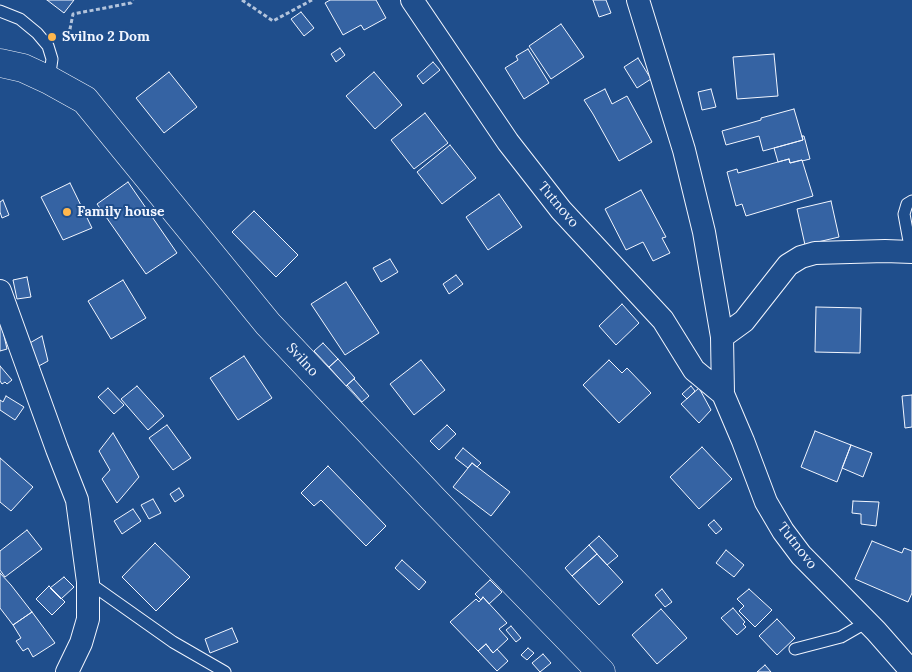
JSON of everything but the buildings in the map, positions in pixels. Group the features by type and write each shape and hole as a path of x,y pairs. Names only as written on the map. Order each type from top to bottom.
{"main road":[{"name":"Svilno","path":"0,63 23,68 85,100 268,324 434,500 601,672"}],"street":[{"name":"Tutnovo","path":"412,0 508,142 561,210 663,320 694,370 723,394"},
{"name":"Tutnovo","path":"638,0 684,150 704,232 722,337 723,394 766,502 801,555 867,622 912,672"},
{"path":"722,337 744,321 788,265 801,257 815,253 911,252"},
{"path":"0,290 77,500 88,582 88,619 82,644 67,672"}],"lane":[{"path":"0,11 20,19 37,33 48,46 52,59 49,80"},
{"path":"911,252 904,214 907,204 912,201"},
{"path":"88,582 173,642 224,672"},
{"path":"795,649 841,637 867,622"}],"path":[{"path":"68,39 73,14 131,3 133,0"},
{"path":"242,0 272,21 312,0"}],"place":[{"name":"Svilno 2 Dom","path":"52,37"},
{"name":"Family house","path":"67,212"}]}
